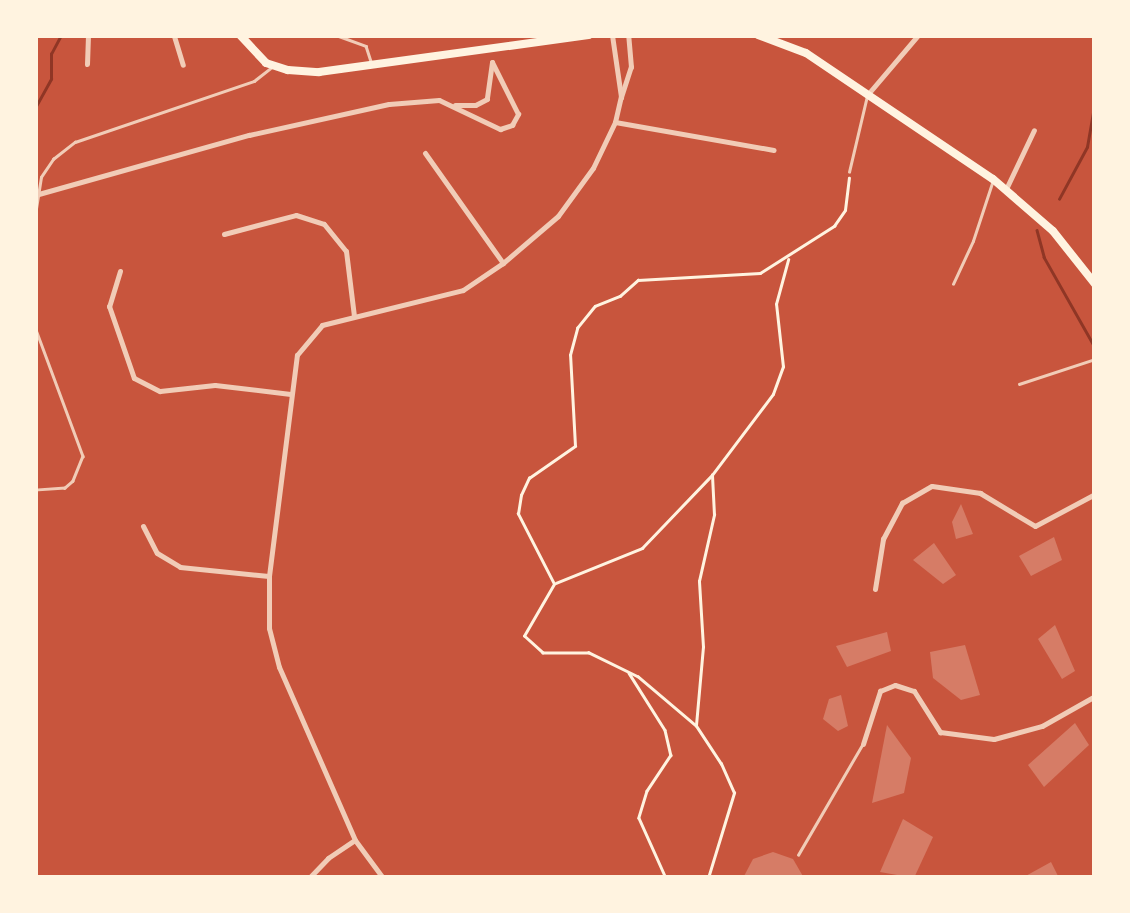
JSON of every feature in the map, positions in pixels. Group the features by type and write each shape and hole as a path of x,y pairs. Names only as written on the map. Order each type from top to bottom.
{"main road":[{"path":"240,35 258,58 274,66 319,72 588,35"},
{"path":"761,36 806,53 993,179 1054,231 1095,284"}],"street":[{"path":"86,64 88,35"},
{"path":"174,35 183,65"},
{"path":"612,35 622,96"},
{"path":"383,878 354,840 279,667 269,628 270,576 297,355 322,326 463,290 503,264 558,216 593,168 615,122 631,67 628,35"},
{"path":"868,95 918,35"},
{"path":"489,94 490,50"},
{"path":"37,194 249,135 429,98 506,129 518,114 504,93 499,68 492,62"},
{"path":"617,68 631,67"},
{"path":"455,106 474,105 489,94 504,93"},
{"path":"615,122 774,150"},
{"path":"1006,189 1034,130"},
{"path":"425,153 503,264"},
{"path":"224,234 296,215 324,224 346,251 354,316"},
{"path":"120,272 110,306 134,378 160,391 215,385 290,394"},
{"path":"875,589 884,539 902,503 932,486 980,493 1036,526 1095,494"},
{"path":"143,526 158,552 180,567 270,576"},
{"path":"863,744 880,691 895,685 914,691 940,732 994,739 1042,726 1095,696"},
{"path":"309,878 328,858 354,840"}],"lane":[{"path":"336,35 366,46 373,67"},
{"path":"35,215 41,177 53,159 75,142 254,81 274,66"},
{"path":"850,172 868,95"},
{"path":"952,284 974,240 993,179"},
{"path":"35,327 83,456 73,482 65,488 35,490"},
{"path":"1019,384 1095,359"},
{"path":"798,855 863,744"}],"path":[{"path":"554,584 518,514 520,495 530,478 575,446 570,355 577,328 595,306 620,296 638,280 760,273 834,226 845,210 850,172"},
{"path":"708,878 734,794 696,726 670,700 628,672 590,654 543,654 524,636 554,584 642,548 712,475 773,394 784,368 776,304 788,256"},
{"path":"696,726 703,646 699,581 714,515 712,475"},
{"path":"628,672 665,730 672,755 647,791 639,818 667,876"}],"building":[{"path":"961,504 973,534 956,539 952,522"},
{"path":"1054,537 1062,560 1031,576 1019,556"},
{"path":"934,543 956,575 943,584 913,560"},
{"path":"1055,625 1075,671 1062,679 1038,639"},
{"path":"887,632 891,651 847,667 836,646"},
{"path":"965,645 980,695 961,700 933,678 930,652"},
{"path":"841,695 848,726 838,731 823,719 829,699"},
{"path":"1075,723 1089,745 1044,787 1028,765"},
{"path":"887,725 911,758 904,793 872,803"},
{"path":"903,819 933,837 914,878 880,872"},
{"path":"773,852 793,859 804,878 743,878 753,859"},
{"path":"1051,862 1059,878 1022,878"}],"waterway":[{"path":"35,108 51,79 51,54 61,35"},
{"path":"1059,199 1087,147 1095,101"},
{"path":"1037,230 1044,257 1095,347"}]}
